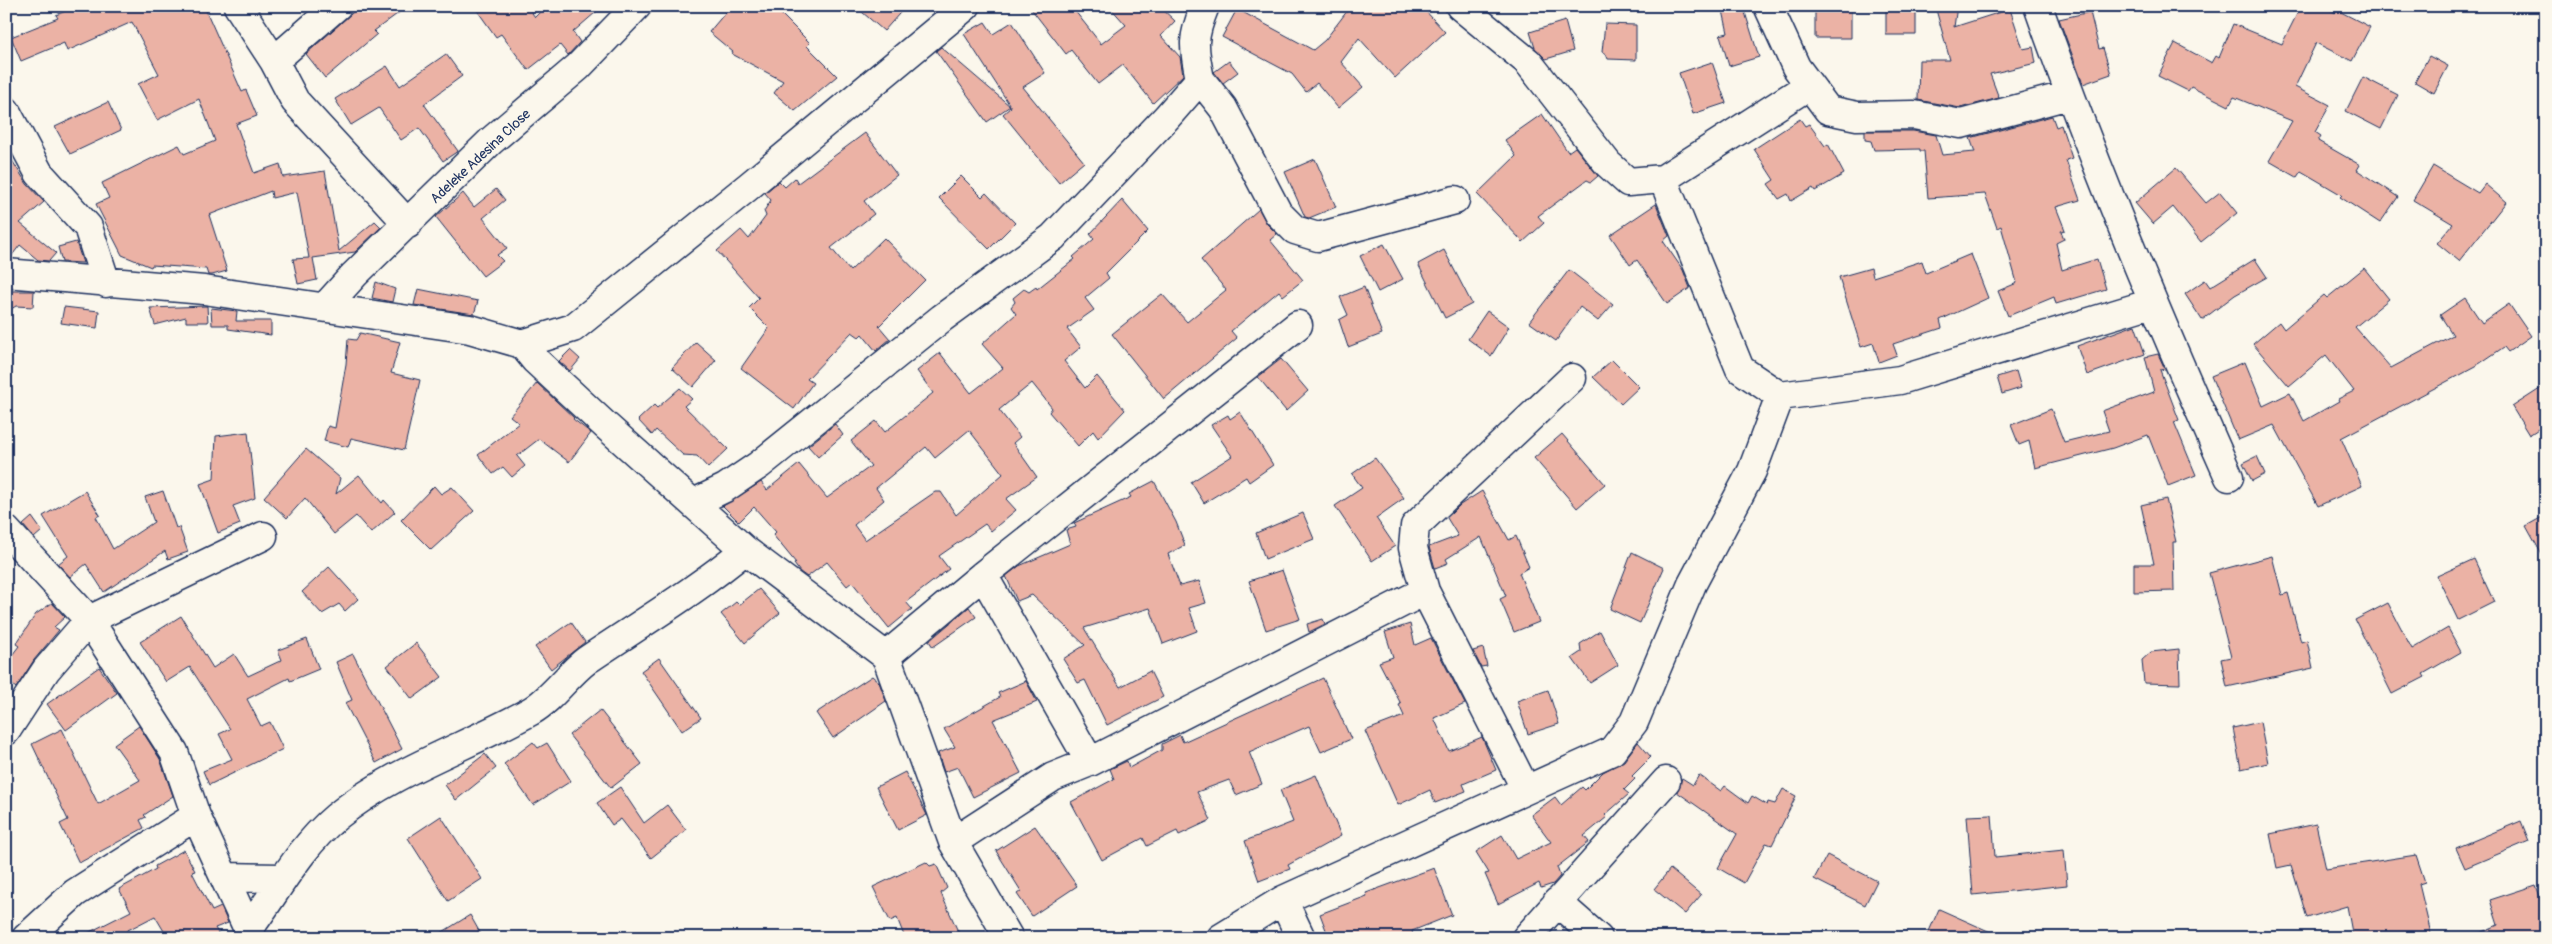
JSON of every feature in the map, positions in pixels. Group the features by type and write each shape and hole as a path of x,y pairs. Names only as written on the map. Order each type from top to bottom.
{"street":[{"path":"238,6 274,61 296,100 408,224"},
{"path":"274,61 337,6"},
{"name":"Adeleke Adesina Close","path":"325,307 354,275 491,141 578,67 637,6"},
{"path":"6,273 204,290 470,329 522,344 574,328 966,6"},
{"path":"1205,6 1195,29 1194,48 1200,79 1223,108 1278,213 1295,230 1318,238 1455,200"},
{"path":"1460,6 1528,62 1608,164 1628,182 1662,179 1808,86"},
{"path":"1768,6 1796,67 1808,86 1828,110 1857,116 1914,116 1961,124 2069,95"},
{"path":"2038,6 2069,95 2152,303 2229,477"},
{"path":"694,503 725,488 759,465 942,318 1054,237 1200,79"},
{"path":"6,111 40,173 88,227 106,283"},
{"path":"1662,179 1740,369 1780,396 1900,380 2152,303"},
{"path":"886,656 983,575 1298,324"},
{"path":"522,344 535,360 605,425 745,550 886,656 953,842 1009,938"},
{"path":"1526,790 1425,591 1413,548 1415,526 1572,378"},
{"path":"1221,938 1283,900 1612,751 1634,722 1692,584 1752,471 1780,396"},
{"path":"6,530 89,620 174,752 196,816 250,934"},
{"path":"6,731 46,670 89,620 262,536"},
{"path":"250,934 282,878 306,846 336,817 388,782 465,746 534,709 585,662 720,571 745,550"},
{"path":"983,575 1090,762"},
{"path":"953,842 1053,778 1090,762 1425,591"},
{"path":"1526,938 1666,781"},
{"path":"26,938 76,893 196,816"},
{"path":"224,878 282,878"},
{"path":"1283,900 1301,938"},
{"path":"1557,902 1598,938"}],"building":[{"path":"78,6 204,6 242,92 246,90 257,116 236,124 254,173 280,164 283,177 325,171 339,251 375,221 381,227 355,252 313,258 317,280 298,284 293,259 309,258 297,192 272,198 271,191 209,215 227,271 208,275 206,269 152,265 151,267 122,255 96,204 109,198 102,183 179,145 184,154 215,141 199,99 157,120 138,84 159,74 132,22 67,51 64,43 21,61 11,37 58,18 56,15"},
{"path":"360,6 408,6 374,31 377,34 325,78 306,54"},
{"path":"474,6 527,6 535,17 546,6 603,6 573,32 580,42 568,55 560,45 528,70 501,34 496,37"},
{"path":"731,6 773,6 810,43 807,46 837,76 795,111 774,93 783,81 732,54 733,52 709,32"},
{"path":"855,6 906,6 884,31"},
{"path":"1029,6 1071,6 1101,44 1126,25 1109,6 1159,6 1175,21 1161,36 1180,57 1183,75 1153,103 1123,65 1098,84 1071,50 1066,54"},
{"path":"1351,6 1421,6 1445,32 1395,78 1359,38 1341,62 1363,87 1338,108 1317,83 1306,92 1292,74 1222,37 1237,9 1313,50 1325,40"},
{"path":"1722,6 1743,6 1759,57 1729,66 1720,35 1728,33"},
{"path":"1886,6 1916,6 1916,35 1886,35"},
{"path":"1935,6 1957,6 1954,27 2010,9 2023,49 2033,47 2036,63 1990,74 1999,98 1960,108 1918,100 1919,60 1950,60"},
{"path":"2301,6 2322,6 2336,13 2337,10 2370,27 2352,61 2316,43 2295,87 2330,105 2315,132 2321,136 2318,141 2360,165 2357,170 2398,197 2380,223 2340,197 2342,195 2301,171 2297,177 2269,161 2292,121 2234,97 2229,106 2191,87 2188,91 2158,76 2175,43 2212,63 2216,56 2219,58 2233,24 2282,44"},
{"path":"1851,9 1851,38 1815,38 1815,10"},
{"path":"2090,12 2099,49 2103,48 2111,74 2083,84 2059,19"},
{"path":"1565,21 1573,51 1546,59 1535,48 1530,32"},
{"path":"985,22 993,34 1012,22 1045,73 1023,87 1084,162 1059,183 1003,114 1011,107 964,34"},
{"path":"1605,24 1636,25 1636,60 1608,59 1606,54 1602,52"},
{"path":"941,47 1010,106 987,122 936,51"},
{"path":"446,54 462,76 424,104 458,151 443,161 419,128 401,140 379,108 351,125 335,99 387,66 400,86"},
{"path":"2429,56 2448,66 2434,93 2415,82"},
{"path":"1229,61 1238,72 1223,83 1214,72"},
{"path":"1712,62 1726,103 1693,114 1679,73"},
{"path":"2363,77 2398,95 2381,129 2346,111"},
{"path":"108,102 121,130 70,154 55,127"},
{"path":"1542,114 1568,152 1575,147 1598,176 1591,182 1587,180 1538,216 1544,223 1523,242 1477,194 1516,156 1505,140"},
{"path":"2052,116 2056,127 2061,125 2072,158 2066,160 2080,200 2056,207 2065,230 2061,231 2064,239 2056,243 2062,270 2097,259 2106,289 2056,304 2054,297 2008,316 1998,291 2017,283 2001,226 1997,228 1985,194 1928,198 1924,151 1920,151 1920,149 1874,150 1871,141 1865,140 1865,131 1913,131 1936,135 1942,155 1975,152 1970,138"},
{"path":"1800,119 1805,126 1809,124 1825,146 1828,144 1844,174 1815,191 1813,188 1791,201 1788,194 1779,199 1768,184 1774,180 1754,149"},
{"path":"865,133 897,175 864,201 874,214 831,248 850,271 884,238 925,280 879,326 890,339 876,351 862,334 859,337 852,332 807,379 813,383 794,409 741,368 769,328 749,308 759,298 717,251 741,230 749,239 766,216 764,211 771,200 765,193 779,181 785,187 795,178 798,183"},
{"path":"6,151 27,184 44,202 20,223 56,253 49,261 38,260 20,245 10,258 6,258"},
{"path":"1315,159 1336,207 1309,218 1305,217 1285,172"},
{"path":"2433,166 2478,193 2485,184 2506,202 2459,261 2437,243 2453,224 2413,200"},
{"path":"2176,168 2206,203 2220,192 2237,213 2201,242 2173,207 2153,224 2135,203"},
{"path":"961,176 982,197 986,193 1015,223 989,249 939,198"},
{"path":"496,189 505,200 483,218 507,248 497,255 503,261 483,276 436,217 463,193 474,207"},
{"path":"1122,200 1148,231 1106,273 1109,278 1085,298 1094,310 1067,329 1081,347 1064,361 1085,388 1097,376 1125,410 1098,438 1093,431 1078,446 1049,412 1052,408 1032,383 999,410 1020,437 1013,443 1037,477 1006,499 1016,510 991,531 985,524 939,556 949,569 906,602 912,609 889,628 852,582 847,586 827,562 807,577 800,572 794,564 796,563 773,535 776,532 754,507 739,522 723,506 761,482 767,490 799,464 827,498 871,466 851,441 876,421 885,432 933,393 917,371 940,353 971,393 1003,368 982,344 1016,314 1011,307 1015,302 1013,298 1024,289 1029,292 1036,287 1037,289 1075,259 1073,257 1094,239 1090,234","holes":["969,430 1003,474 956,515 941,492 935,492 865,540 854,525 884,500 876,488 926,447 935,458"]},
{"path":"1656,204 1669,236 1663,241 1683,270 1690,288 1667,304 1637,260 1630,265 1610,235"},
{"path":"1259,209 1267,224 1277,234 1270,240 1303,280 1283,296 1279,291 1231,331 1237,338 1164,399 1112,334 1162,294 1187,322 1226,290 1201,260"},
{"path":"76,242 83,263 62,262 58,247"},
{"path":"1384,244 1403,279 1378,292 1360,256"},
{"path":"1444,250 1472,304 1445,318 1418,264"},
{"path":"1971,254 1988,298 1940,320 1942,328 1893,344 1897,355 1879,362 1873,343 1861,347 1839,277 1871,268 1873,277 1922,261 1926,273"},
{"path":"2255,259 2267,277 2235,295 2202,320 2185,294 2205,280 2210,287"},
{"path":"2364,268 2389,299 2355,327 2391,368 2453,335 2440,315 2465,298 2482,323 2509,304 2531,336 2508,352 2504,347 2476,366 2341,438 2362,486 2318,506 2274,425 2238,440 2211,376 2245,362 2263,406 2290,393 2304,421 2354,391 2326,355 2289,386 2253,344 2279,322 2284,329 2324,295 2327,298"},
{"path":"1569,270 1613,304 1598,321 1580,307 1556,341 1529,322"},
{"path":"376,282 395,289 392,302 372,298"},
{"path":"1364,287 1382,334 1348,347 1339,320 1348,315 1340,297"},
{"path":"418,289 478,301 474,314 414,305"},
{"path":"6,291 34,291 33,307 16,306 6,312"},
{"path":"207,306 208,322 186,322 186,317 155,325 150,308"},
{"path":"64,307 99,311 97,328 61,323"},
{"path":"211,308 237,311 236,321 271,321 271,335 228,329 228,325 212,325"},
{"path":"1487,311 1509,327 1491,356 1468,339"},
{"path":"2135,325 2145,354 2087,375 2077,346"},
{"path":"360,333 400,342 391,373 420,380 404,450 351,438 348,447 324,441 328,426 335,428 346,364 348,339 356,340"},
{"path":"696,342 716,360 693,387 672,368"},
{"path":"570,350 580,359 570,371 559,361"},
{"path":"2158,354 2165,369 2160,370 2179,420 2174,422 2196,475 2168,486 2148,435 2113,448 2035,468 2029,441 2019,445 2011,425 2051,409 2064,442 2109,431 2102,411 2154,392 2145,357"},
{"path":"1281,359 1308,391 1286,411 1258,377"},
{"path":"1612,360 1639,387 1621,404 1593,377"},
{"path":"2016,371 2021,388 2002,394 1997,377"},
{"path":"537,383 573,419 591,433 569,462 539,439 517,456 525,466 512,477 503,467 493,474 478,455 519,423 510,416"},
{"path":"2546,385 2546,424 2529,435 2512,407"},
{"path":"680,388 692,399 684,406 728,449 708,468 697,456 683,455 656,430 652,435 638,420 654,405 657,408"},
{"path":"1240,412 1273,465 1249,482 1246,477 1204,503 1191,482 1232,456 1211,425 1228,415 1230,419"},
{"path":"835,424 843,435 818,457 808,446"},
{"path":"248,432 255,498 233,506 240,524 218,533 200,484 214,479 216,436"},
{"path":"1562,434 1605,484 1577,508 1534,458"},
{"path":"306,449 340,478 336,494 359,475 382,503 384,500 395,512 371,533 356,516 334,534 305,498 287,518 264,497"},
{"path":"2257,456 2265,474 2252,481 2243,463"},
{"path":"1375,458 1404,498 1376,518 1395,546 1372,561 1335,506 1362,488 1352,474"},
{"path":"1154,481 1176,522 1185,545 1168,554 1180,586 1199,581 1206,603 1189,608 1197,631 1163,644 1150,608 1084,628 1120,687 1150,671 1163,697 1107,725 1085,680 1078,683 1063,659 1085,645 1032,595 1017,601 1006,576 1019,566 1070,544 1066,530 1076,527 1074,523 1131,497 1129,494"},
{"path":"434,486 441,494 452,487 474,511 431,550 401,520"},
{"path":"85,491 100,515 96,517 113,549 154,522 145,497 163,491 176,528 179,527 188,552 168,559 165,551 104,592 86,564 70,577 58,564 68,556 43,516"},
{"path":"1482,491 1509,540 1516,536 1529,567 1519,573 1539,622 1514,632 1500,599 1506,596 1481,537 1446,559 1448,563 1435,568 1429,547 1458,536 1447,518 1460,505"},
{"path":"2166,499 2176,542 2173,542 2174,591 2134,592 2134,564 2154,564 2141,505"},
{"path":"1303,513 1314,539 1265,559 1256,533"},
{"path":"2546,515 2546,562 2526,526"},
{"path":"32,517 42,531 34,538 23,525"},
{"path":"1632,552 1664,568 1640,623 1610,609"},
{"path":"2272,556 2282,595 2288,593 2301,642 2307,640 2313,668 2227,687 2221,659 2231,657 2209,573"},
{"path":"2474,559 2494,602 2458,620 2437,576"},
{"path":"329,567 358,599 345,611 339,604 322,614 302,592"},
{"path":"1282,570 1300,619 1266,630 1249,581"},
{"path":"759,589 780,613 745,643 721,614 736,602 739,605"},
{"path":"52,603 65,617 54,627 59,630 34,660 16,688 6,680 6,663 19,646 16,644 36,614"},
{"path":"2388,603 2412,649 2448,628 2461,652 2423,674 2425,677 2392,694 2355,620"},
{"path":"969,607 976,617 933,647 929,641"},
{"path":"181,616 213,668 234,654 248,676 282,660 278,650 307,639 319,669 290,681 289,678 247,699 261,726 270,722 283,749 209,785 203,771 232,759 219,734 230,729 190,667 166,682 140,642"},
{"path":"1323,619 1325,624 1309,632 1307,624"},
{"path":"571,622 585,642 551,669 535,647"},
{"path":"1410,624 1415,645 1431,638 1465,704 1434,718 1449,751 1482,737 1496,770 1463,784 1466,791 1435,803 1430,790 1398,805 1365,731 1404,716 1399,705 1401,704 1379,662 1393,657 1385,632"},
{"path":"1600,631 1618,665 1590,683 1572,658 1581,652 1580,644"},
{"path":"416,643 442,677 412,699 387,666"},
{"path":"1483,648 1487,666 1481,667 1473,651"},
{"path":"2179,649 2180,684 2144,683 2142,660 2151,652"},
{"path":"353,654 402,749 376,763 345,703 352,700 336,662"},
{"path":"659,658 701,718 682,731 641,671"},
{"path":"99,667 117,693 66,730 47,704"},
{"path":"872,676 879,682 886,701 833,738 816,713"},
{"path":"1323,678 1351,739 1321,752 1309,726 1249,752 1262,784 1236,795 1229,780 1197,792 1211,820 1179,835 1177,831 1147,846 1143,838 1102,860 1071,802 1114,779 1110,769 1127,761 1129,768 1162,750 1162,744 1180,735 1183,742"},
{"path":"1026,681 1037,702 993,720 1021,773 973,797 958,767 944,772 938,753 955,747 944,729 1000,697 998,693"},
{"path":"1548,690 1559,724 1528,734 1517,701"},
{"path":"600,710 642,764 611,788 569,735"},
{"path":"2260,722 2268,763 2241,769 2233,728"},
{"path":"139,726 160,759 173,796 144,815 146,817 140,820 144,828 79,863 60,824 68,820 32,744 62,729 98,804 140,780 114,744"},
{"path":"533,742 538,748 547,743 571,781 533,805 504,764"},
{"path":"1638,742 1651,757 1632,776 1635,779 1624,790 1629,794 1605,815 1607,817 1584,836 1589,842 1557,867 1560,876 1553,884 1541,888 1539,883 1498,904 1485,874 1489,873 1476,852 1502,835 1516,859 1551,842 1531,815 1555,797 1561,805 1582,787 1585,790 1603,772 1624,761"},
{"path":"485,754 496,768 456,800 445,785"},
{"path":"905,772 927,815 898,830 876,787"},
{"path":"1316,775 1341,836 1288,865 1290,869 1259,881 1245,841 1293,822 1280,790"},
{"path":"1699,775 1721,791 1725,786 1748,803 1752,796 1767,805 1768,802 1775,804 1783,789 1796,796 1772,845 1766,843 1744,883 1718,868 1737,834 1677,792 1682,778 1693,785"},
{"path":"620,787 644,823 667,805 686,830 651,858 621,819 612,825 597,803"},
{"path":"1992,815 1995,857 2064,850 2067,885 1973,895 1967,816"},
{"path":"441,816 482,879 448,901 408,838"},
{"path":"2521,821 2529,841 2465,868 2456,848"},
{"path":"2316,824 2326,869 2416,855 2425,882 2419,884 2432,938 2353,938 2347,906 2307,918 2291,865 2277,868 2270,834"},
{"path":"1035,826 1077,886 1032,916 1017,894 1021,891 996,851"},
{"path":"184,850 195,871 192,872 212,911 221,907 228,923 215,928 221,938 168,938 155,916 126,931 130,938 78,938 131,911 119,889 156,869 155,866"},
{"path":"1827,855 1877,881 1865,905 1814,879"},
{"path":"926,862 930,866 936,864 947,888 941,893 961,938 905,938 897,918 890,921 873,887"},
{"path":"1434,868 1452,915 1412,931 1414,938 1329,938 1320,914 1367,896 1366,893"},
{"path":"1670,869 1701,895 1685,914 1654,889"},
{"path":"2536,885 2546,914 2546,938 2468,938 2498,925 2490,900"},
{"path":"1939,909 2004,938 1926,938"},
{"path":"470,915 483,938 433,938"}]}
